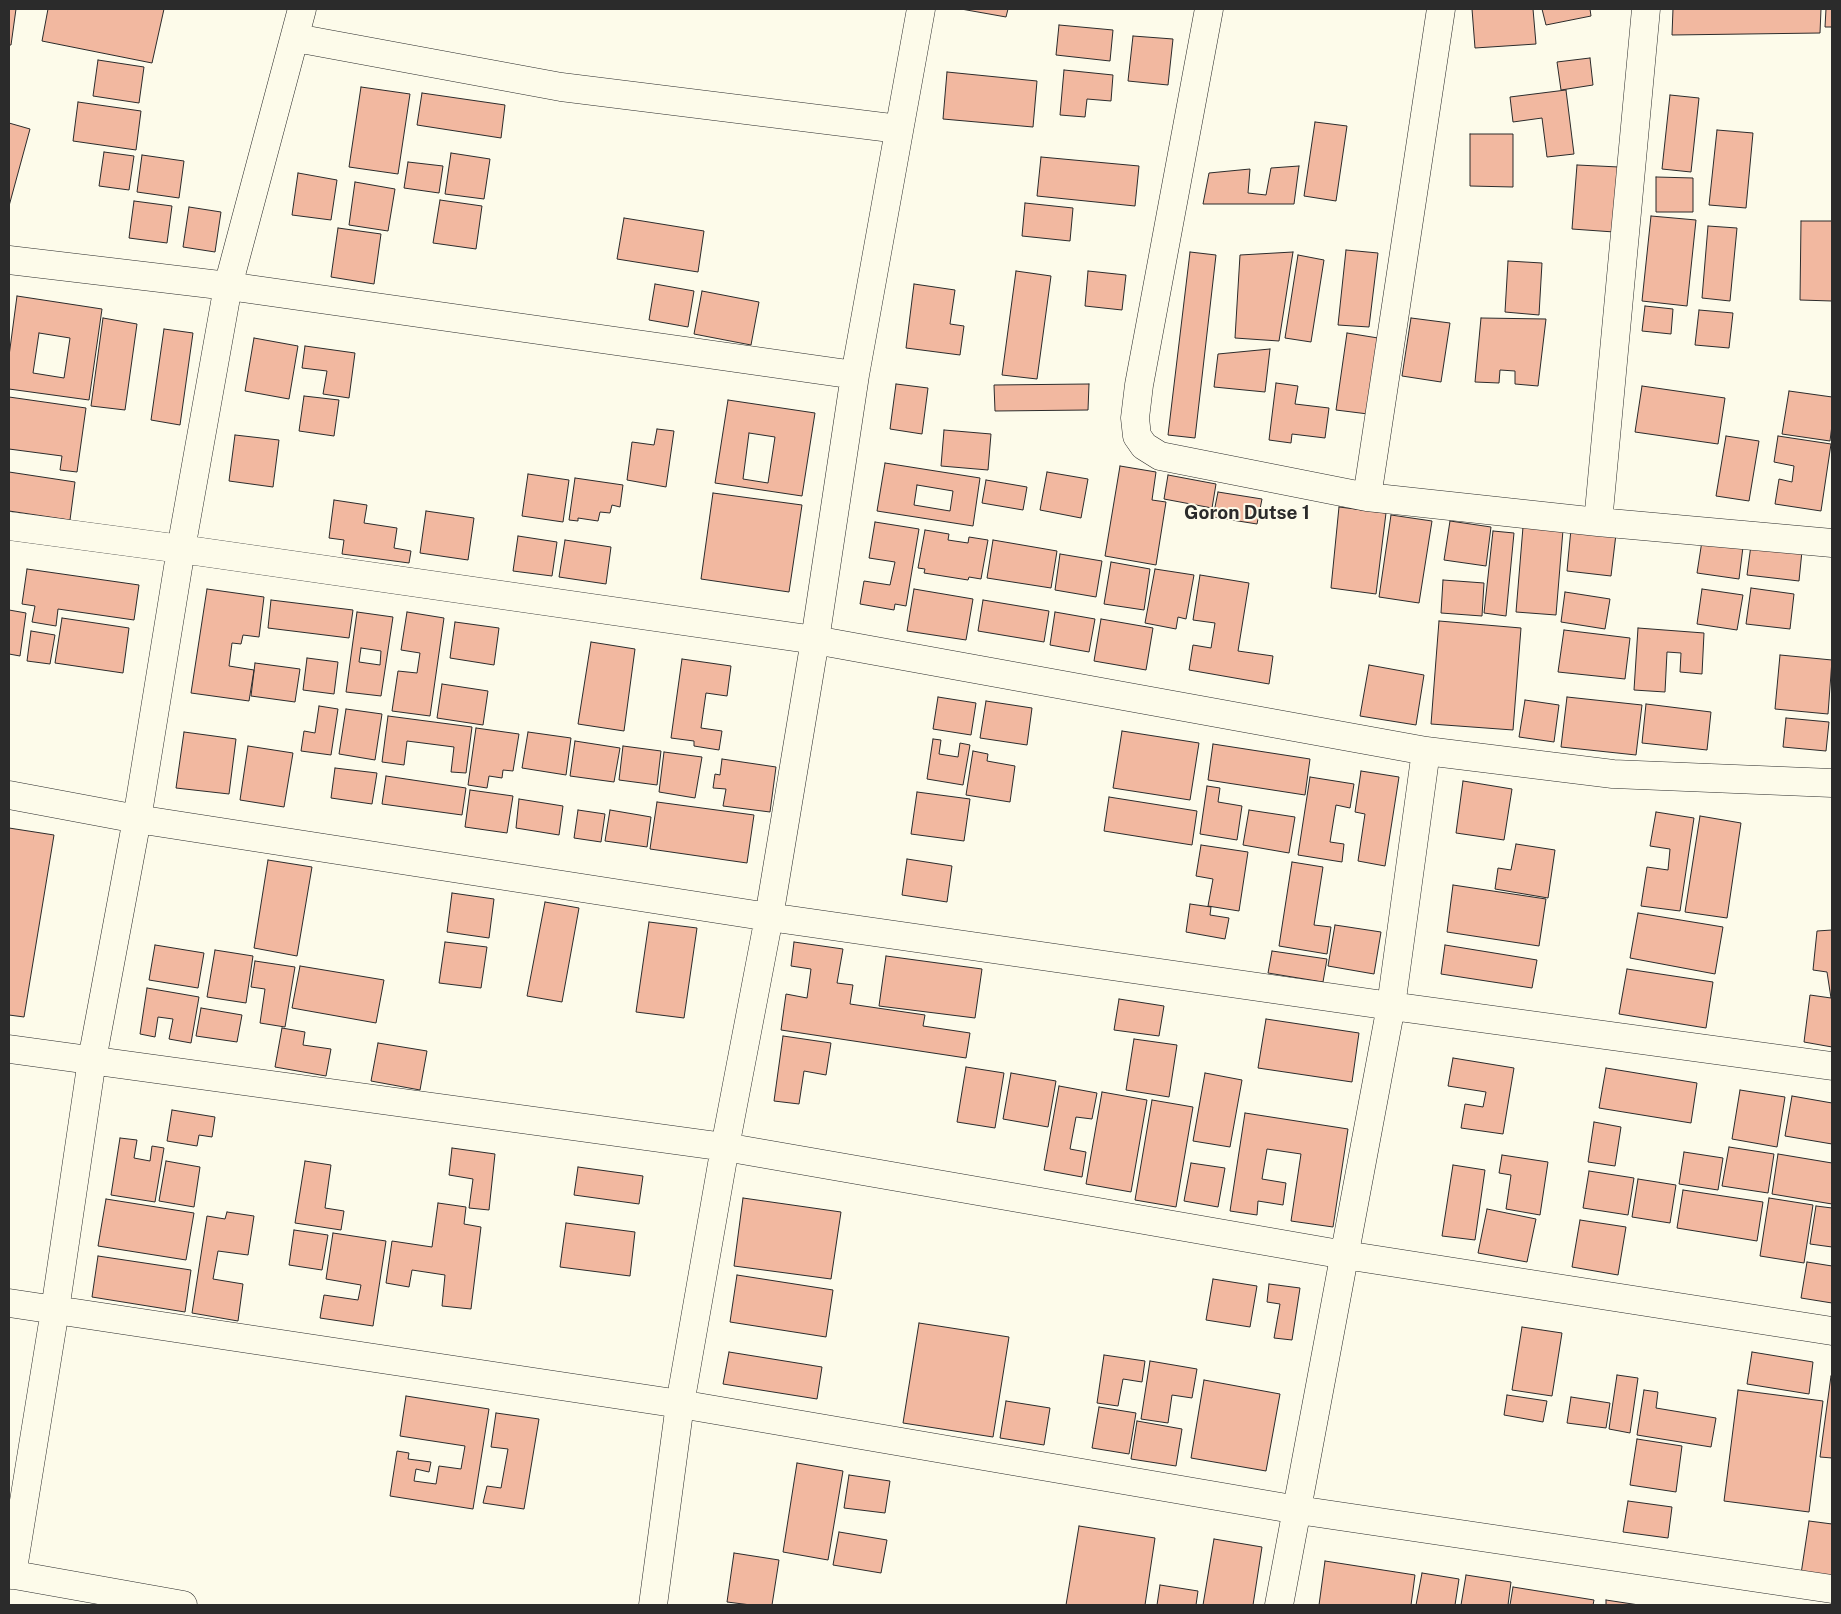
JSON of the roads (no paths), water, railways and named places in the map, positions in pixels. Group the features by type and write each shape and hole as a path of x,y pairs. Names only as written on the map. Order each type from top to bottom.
{"street":[{"path":"183,1605 10,1574 55,1310 92,1060 137,819 181,549 228,286 296,38 302,9"},
{"path":"653,1605 680,1404 725,1147 769,917 815,640 855,376 921,9"},
{"path":"1209,9 1139,385 1135,418 1136,436 1144,446 1160,456 1367,497 1598,522 1832,543"},
{"path":"1367,497 1441,9"},
{"path":"1598,522 1646,9"},
{"path":"296,38 561,87 899,129"},
{"path":"9,260 228,286 855,376"},
{"path":"9,526 815,640 1426,751 1613,774 1832,783"},
{"path":"1279,1605 1391,1006 1426,751"},
{"path":"9,795 137,819 769,917 1391,1006 1832,1066"},
{"path":"9,1049 725,1147 1345,1255 1832,1331"},
{"path":"9,1303 680,1404 1298,1510 1832,1589"}],"district":[{"name":"Goron Dutse 1","path":"1247,513"}]}
